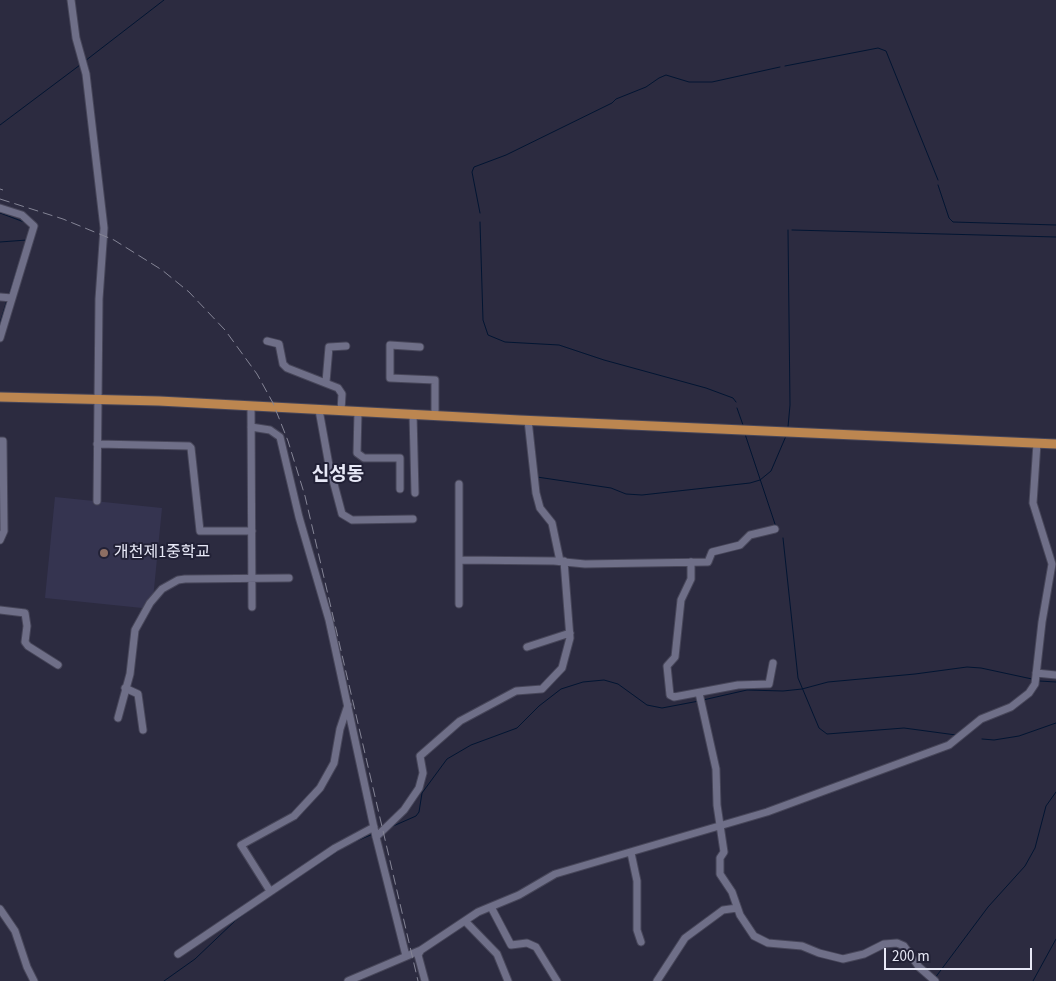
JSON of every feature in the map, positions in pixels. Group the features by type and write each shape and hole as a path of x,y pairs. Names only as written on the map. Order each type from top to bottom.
{"main road":[{"path":"0,397 97,398 251,407 1056,444"}],"street":[{"path":"72,0 75,32 86,74 104,228 99,299 97,501"},
{"path":"0,208 22,215 34,226 7,297 0,338"},
{"path":"267,342 279,344 283,364 287,368 326,382 340,391 341,411"},
{"path":"420,347 390,345 390,378 435,380 435,415"},
{"path":"326,382 329,346 346,346"},
{"path":"251,407 252,607"},
{"path":"320,410 329,465 342,514 352,520 413,519"},
{"path":"358,412 357,453 364,458 400,458 400,489"},
{"path":"413,414 411,435 415,451 415,493"},
{"path":"376,837 404,810 419,788 423,772 420,756 460,721 494,701 516,691 542,689 562,668 570,633 562,561 552,523 540,508 536,493 528,420"},
{"path":"251,427 270,430 280,437 299,517 328,620 376,837 406,956"},
{"path":"0,441 3,441 4,531 0,540"},
{"path":"348,981 421,950 465,921 555,874 631,854 767,812 949,745 981,719 1007,710 1029,693 1035,684 1042,622 1052,564 1033,503 1037,443"},
{"path":"97,444 189,446 191,448 200,531 252,531"},
{"path":"459,484 459,604"},
{"path":"460,560 562,561 585,564 708,562 712,552 740,546 750,535 775,529"},
{"path":"691,562 691,580 681,600 675,657 668,662 666,672 671,696 699,693 738,685 769,684 773,663"},
{"path":"118,718 131,666 135,630 150,603 162,589 178,580 289,578"},
{"path":"0,610 25,613 27,626 25,642 28,646 58,665"},
{"path":"527,647 570,633"},
{"path":"1036,673 1056,676"},
{"path":"125,688 138,694 143,730"},
{"path":"699,693 716,763 724,852 720,858 720,874 732,892 737,908 754,936 764,942 802,946 836,959 858,957 889,943 901,944 926,974 935,981"},
{"path":"270,891 241,845 294,816 320,788 334,763 340,729 348,704"},
{"path":"178,954 336,848 374,827"},
{"path":"631,854 637,881 637,930 641,942"},
{"path":"491,907 511,945 527,943 536,947 557,981"},
{"path":"657,981 685,938 723,910 737,908"},
{"path":"0,909 15,931 27,967 34,981"},
{"path":"465,921 497,954 508,981"},
{"path":"421,950 418,955 425,981"}],"shaded area":[{"name":"개천제1중학교","path":"55,497 162,508 152,609 45,598"}],"waterway":[{"path":"85,61 164,0"},
{"path":"785,66 878,48 886,51 938,180"},
{"path":"0,125 80,65"},
{"path":"480,213 472,172 474,167 506,155 612,103 616,99 646,87 666,75 689,82 712,82 780,67"},
{"path":"938,185 949,218 953,222 1056,225"},
{"path":"0,213 24,222"},
{"path":"480,222 483,320 488,335 505,342 559,345 604,360 706,388 733,398 736,402"},
{"path":"788,230 790,405 788,427"},
{"path":"792,230 1056,237"},
{"path":"0,242 27,240"},
{"path":"9,294 17,269"},
{"path":"0,323 7,300"},
{"path":"737,408 743,425"},
{"path":"745,434 776,527"},
{"path":"537,477 611,488 626,494 642,495 750,483 760,480 771,471 786,436"},
{"path":"783,538 798,678 819,728 827,734 904,728 956,735"},
{"path":"703,700 747,690 783,691 802,689 828,682 967,667 981,668 1032,679"},
{"path":"391,827 416,816 419,812 422,793 447,759 471,745 517,728 539,706 561,689 583,682 604,680 618,684 647,705 662,708 699,701"},
{"path":"1039,681 1056,682"},
{"path":"982,739 994,740 1019,736 1056,723"},
{"path":"935,978 988,907 1025,866 1035,848 1046,806 1056,792"},
{"path":"263,901 347,845 373,834"},
{"path":"164,981 195,959 236,920 260,903"},
{"path":"1033,981 1056,939"}],"railway":[{"path":"0,199 63,219 114,240 162,270 189,292 225,330 257,374 273,403 288,441 305,496 418,981"}],"place":[{"name":"개천제1중학교","path":"104,553"}],"district":[{"name":"신성동","path":"338,476"}]}
